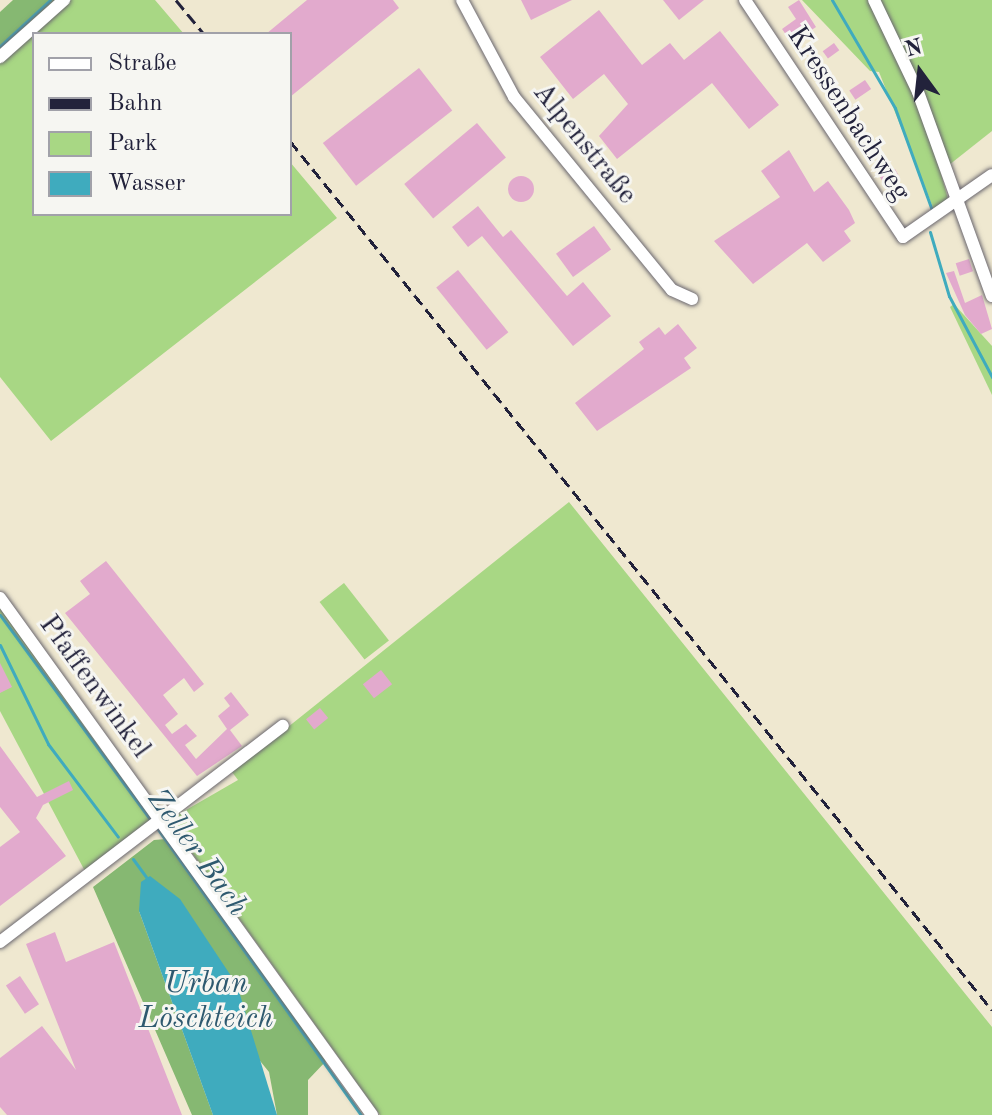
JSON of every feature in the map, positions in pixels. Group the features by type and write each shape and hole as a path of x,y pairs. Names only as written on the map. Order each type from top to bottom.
{"street":[{"path":"0,57 64,0"},
{"name":"Alpenstraße","path":"462,0 514,97 672,290 692,299"},
{"name":"Kressenbachweg","path":"745,0 896,231 909,238 958,203"},
{"path":"874,0 918,92 992,296"},
{"path":"958,203 992,175"},
{"name":"Pfaffenwinkel","path":"0,598 158,825 372,1115"},
{"path":"0,942 158,825 283,726"}],"green space":[{"path":"13,0 59,0 0,53 0,12"},
{"path":"68,0 155,0 182,32 32,32 32,216 292,216 292,164 337,218 51,441 0,377 0,60"},
{"path":"802,0 869,0 911,85 942,177 949,203 936,215 879,72 870,71"},
{"path":"879,0 992,0 992,131 949,165"},
{"path":"954,304 992,346 992,395 950,307"},
{"path":"569,502 992,1027 992,1115 380,1115 177,832 179,814 238,780 232,772"},
{"path":"344,583 389,641 365,660 320,602"},
{"path":"0,605 152,819 86,873 0,711"},
{"path":"166,839 327,1060 308,1080 308,1115 277,1115 269,1072 139,911 213,1115 192,1115 93,887 154,840"}],"water":[{"name":"Urban Löschteich","path":"150,876 180,899 237,985 277,1115 213,1115 139,911 141,882"}],"building":[{"path":"307,0 393,0 399,8 292,95 292,32 268,32"},
{"path":"521,0 572,0 531,20"},
{"path":"663,0 704,0 679,20"},
{"path":"799,0 816,27 792,43 782,29 796,19 788,7"},
{"path":"599,10 642,65 670,43 684,60 720,31 779,105 749,129 712,83 617,159 599,136 628,104 604,74 573,99 540,57"},
{"path":"834,43 839,50 828,59 823,51"},
{"path":"419,68 452,111 356,186 323,143"},
{"path":"865,80 871,89 855,100 849,91"},
{"path":"477,123 506,157 433,219 404,184"},
{"path":"789,150 814,192 828,181 849,210 855,223 844,231 851,241 823,262 807,243 753,284 714,241 780,197 761,171"},
{"path":"895,169 900,178 885,186 880,177"},
{"path":"521,176 530,180 534,189 530,198 521,202 512,198 508,189 512,180"},
{"path":"478,206 503,237 511,230 567,296 583,282 611,316 573,346 482,236 468,247 452,227"},
{"path":"594,226 611,249 573,277 556,254"},
{"path":"969,259 973,271 960,276 956,263"},
{"path":"458,270 508,332 487,350 436,288"},
{"path":"954,271 965,303 982,295 992,329 981,334 965,315 946,273"},
{"path":"678,324 697,348 684,358 691,368 597,431 575,403 644,349 639,342 659,327 665,335"},
{"path":"106,561 204,684 194,692 184,678 163,695 178,714 165,725 172,734 186,724 197,736 185,745 196,759 227,729 218,716 230,706 224,698 231,692 249,715 230,730 242,746 197,776 65,613 90,594 80,581"},
{"path":"0,663 12,687 0,693"},
{"path":"381,670 392,684 374,698 363,684"},
{"path":"320,708 328,718 314,729 306,719"},
{"path":"0,746 37,797 69,781 73,790 43,805 36,818 66,856 0,906 0,847 20,832 0,807"},
{"path":"55,932 66,962 114,942 182,1115 7,1115 0,1107 0,1058 42,1026 76,1070 26,944"},
{"path":"20,976 39,1004 25,1014 6,986"}],"waterway":[{"name":"Zeller Bach","path":"0,46 50,0"},
{"path":"832,0 895,108 932,210"},
{"path":"930,232 949,296 992,377"},
{"name":"Zeller Bach","path":"0,615 152,822"},
{"name":"Zeller Bach","path":"0,645 48,744 118,837"},
{"name":"Zeller Bach","path":"157,828 361,1115"},
{"name":"Zeller Bach","path":"133,859 147,878"}],"railway":[{"path":"176,0 202,32"},
{"path":"292,143 992,1010"}]}
